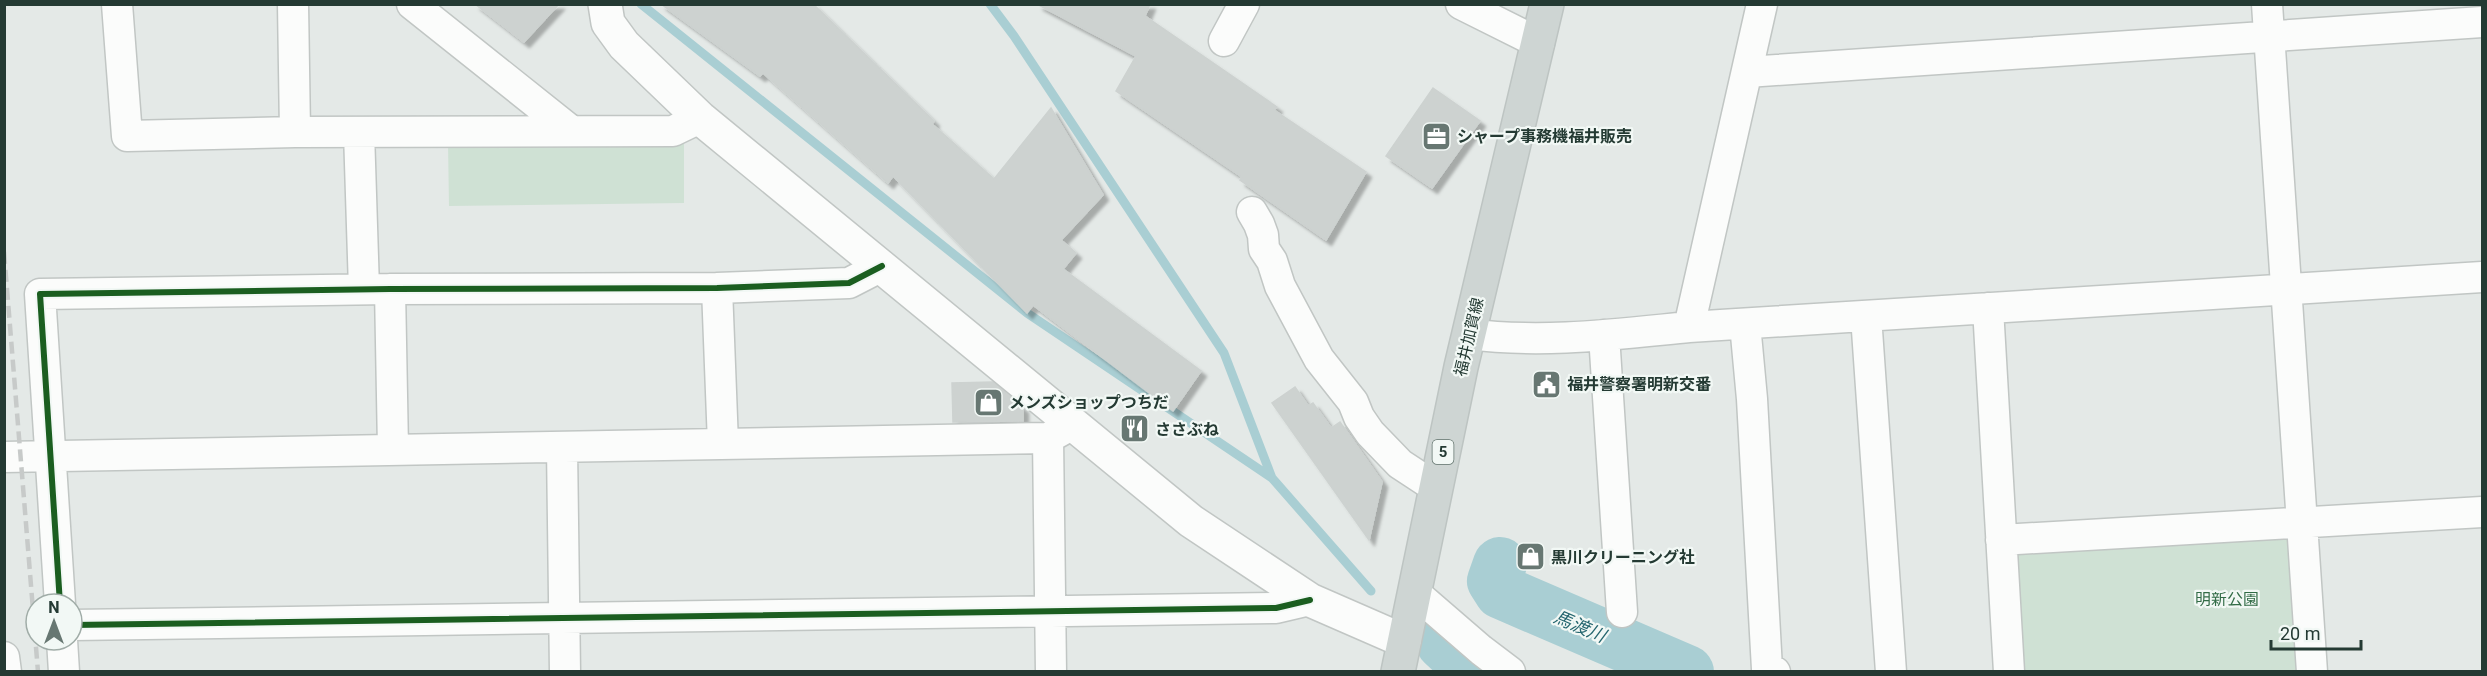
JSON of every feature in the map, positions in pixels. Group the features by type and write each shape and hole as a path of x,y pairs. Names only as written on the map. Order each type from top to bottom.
{"main road":[{"name":"福井加賀線","path":"1407,628 1435,487 1547,4"}],"street":[{"path":"117,4 127,136 295,132 674,131 700,118"},
{"path":"293,4 295,132"},
{"path":"412,4 570,130"},
{"path":"605,4 608,23 624,45 700,118 882,266 1060,431 1310,600 1407,628 1510,672"},
{"path":"1224,41 1244,4"},
{"path":"1461,4 1539,43"},
{"path":"1689,327 1762,4"},
{"path":"2268,4 2312,672"},
{"path":"1747,72 2482,22"},
{"path":"359,132 393,449"},
{"path":"1252,212 1259,224 1264,249 1272,261 1280,285 1319,359 1353,402 1359,417 1370,433 1400,464 1435,487"},
{"path":"59,592 40,294 377,289 717,288 849,283 882,266"},
{"path":"1472,323 1497,338 1604,335 1689,327 2482,277"},
{"path":"717,288 723,444"},
{"path":"1988,308 2009,672"},
{"path":"1866,316 1891,672"},
{"path":"1745,324 1752,399 1767,669 1775,672"},
{"path":"1604,335 1622,612"},
{"path":"4,456 723,444 1060,431"},
{"path":"1051,672 1049,612 1060,431"},
{"path":"562,447 565,672"},
{"path":"2001,540 2482,512"},
{"path":"84,626 1276,608 1310,600"},
{"path":"63,652 64,672"},
{"path":"4,657 6,672"}],"green space":[{"path":"684,142 684,203 449,206 448,144"},
{"name":"明新公園","path":"2302,522 2312,671 2009,671 2001,540"}],"building":[{"path":"475,4 559,4 524,42"},
{"path":"661,4 813,4 934,121 932,124 994,179 1051,108 1103,195 1061,240 1076,253 1063,269 1201,371 1173,411 1033,305 1027,313 893,176 888,183 763,73 760,76"},
{"path":"1037,4 1150,4 1145,16 1277,107 1274,110 1366,172 1326,240 1240,180 1242,177 1116,91 1136,56"},
{"path":"1433,88 1480,121 1432,188 1386,156"},
{"path":"993,382 1023,408 1023,421 953,422 952,383"},
{"path":"1295,387 1308,406 1313,403 1331,428 1340,422 1382,482 1369,540 1272,403"}],"waterway":[{"path":"641,4 1027,313 1272,478"},
{"path":"990,4 1014,36 1224,353 1272,478 1371,591"},
{"name":"馬渡川","path":"1500,564 1494,581 1501,592 1687,672"},
{"path":"1443,643 1474,672"}],"railway":[{"path":"4,252 38,672"}],"cycle path":[{"path":"59,592 40,294 390,289 717,288 849,283 882,266"},
{"path":"84,625 1276,608 1310,600"}],"place":[{"name":"シャープ事務機福井販売","path":"1436,136"},
{"name":"福井警察署明新交番","path":"1546,384"},
{"name":"メンズショップつちだ","path":"988,402"},
{"name":"ささぶね","path":"1134,429"},
{"name":"黒川クリーニング社","path":"1530,557"}]}
